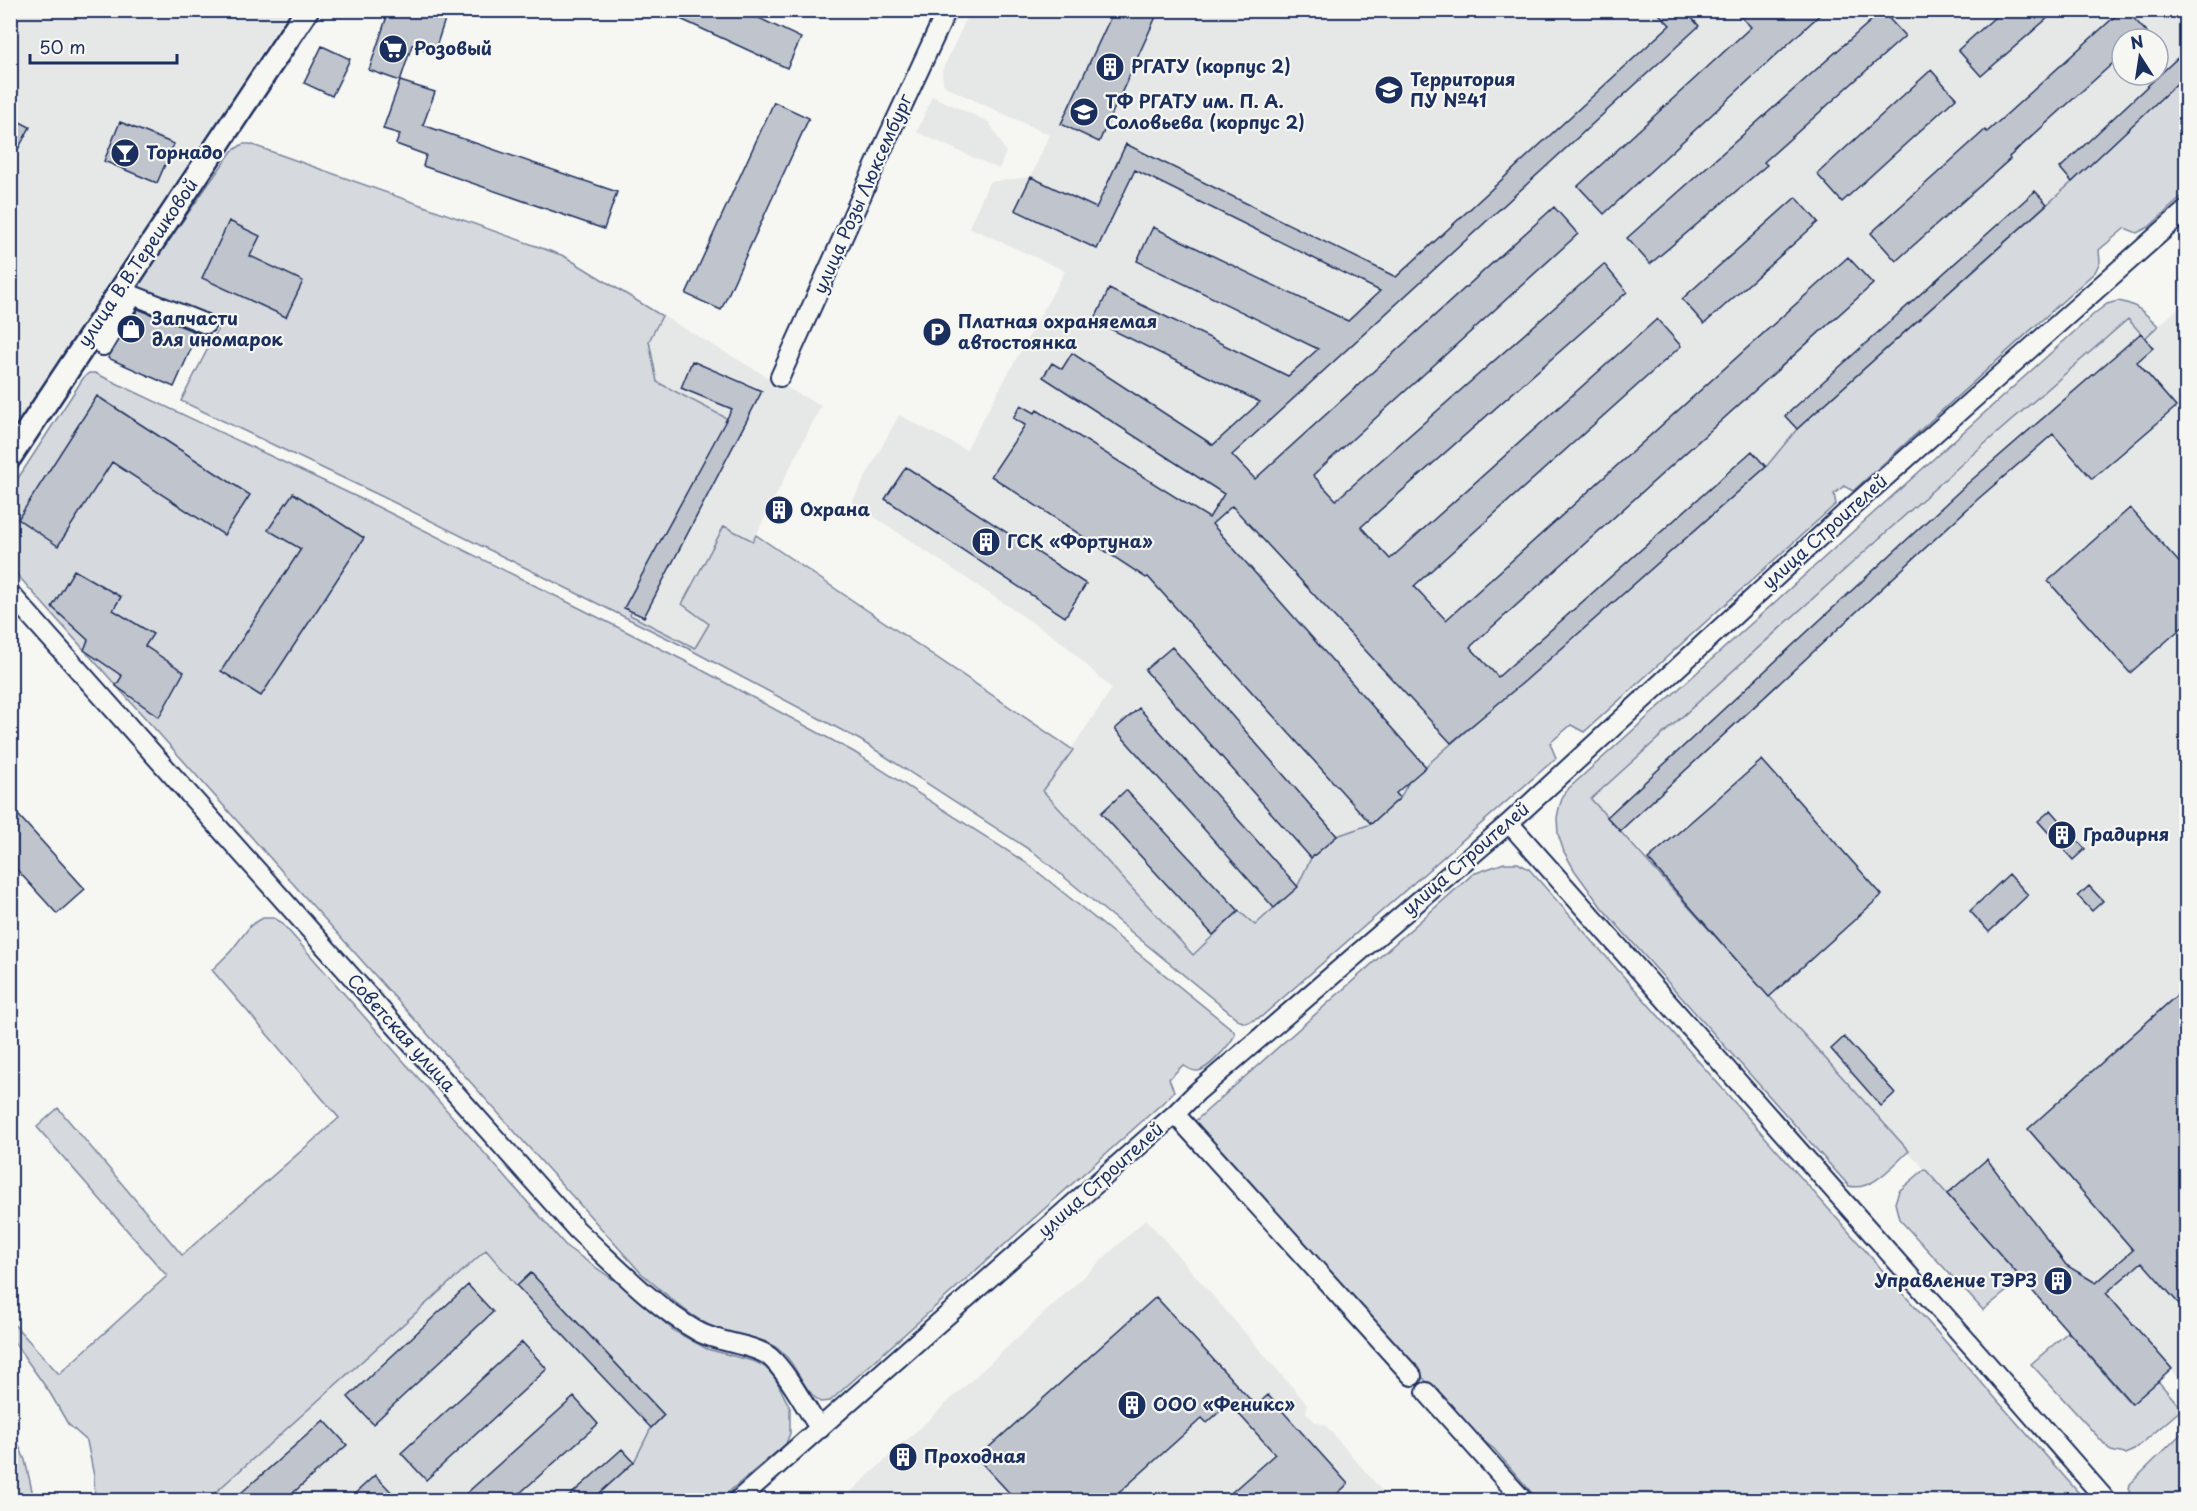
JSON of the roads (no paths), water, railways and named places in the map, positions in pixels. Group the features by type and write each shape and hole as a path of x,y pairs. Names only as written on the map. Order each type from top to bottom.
{"street":[{"name":"улица В.В.Терешковой","path":"10,457 127,293 307,10"},
{"name":"улица Розы Люксембург","path":"780,377 947,10"},
{"name":"улица Строителей","path":"738,1500 820,1430 1175,1114 1205,1084 1509,823 1862,498 2187,210"},
{"path":"103,346 127,293 206,324"},
{"name":"Советская улица","path":"10,593 577,1230 632,1280 693,1329 710,1338 755,1350 770,1357 820,1430"},
{"path":"1509,823 2106,1500"},
{"path":"1175,1114 1412,1376"},
{"path":"1426,1392 1523,1500"}],"place":[{"name":"Розовый","path":"393,49"},
{"name":"РГАТУ (корпус 2)","path":"1110,67"},
{"name":"Территория ПУ №41","path":"1389,90"},
{"name":"ТФ РГАТУ им. П. А. Соловьева (корпус 2)","path":"1084,112"},
{"name":"Торнадо","path":"125,153"},
{"name":"Запчасти для иномарок","path":"131,329"},
{"name":"Платная охраняемая автостоянка","path":"937,332"},
{"name":"Охрана","path":"779,510"},
{"name":"ГСК «Фортуна»","path":"986,542"},
{"name":"Градирня","path":"2062,835"},
{"name":"Управление ТЭРЗ","path":"2058,1281"},
{"name":"ООО «Феникс»","path":"1132,1405"},
{"name":"Проходная","path":"903,1457"}]}
